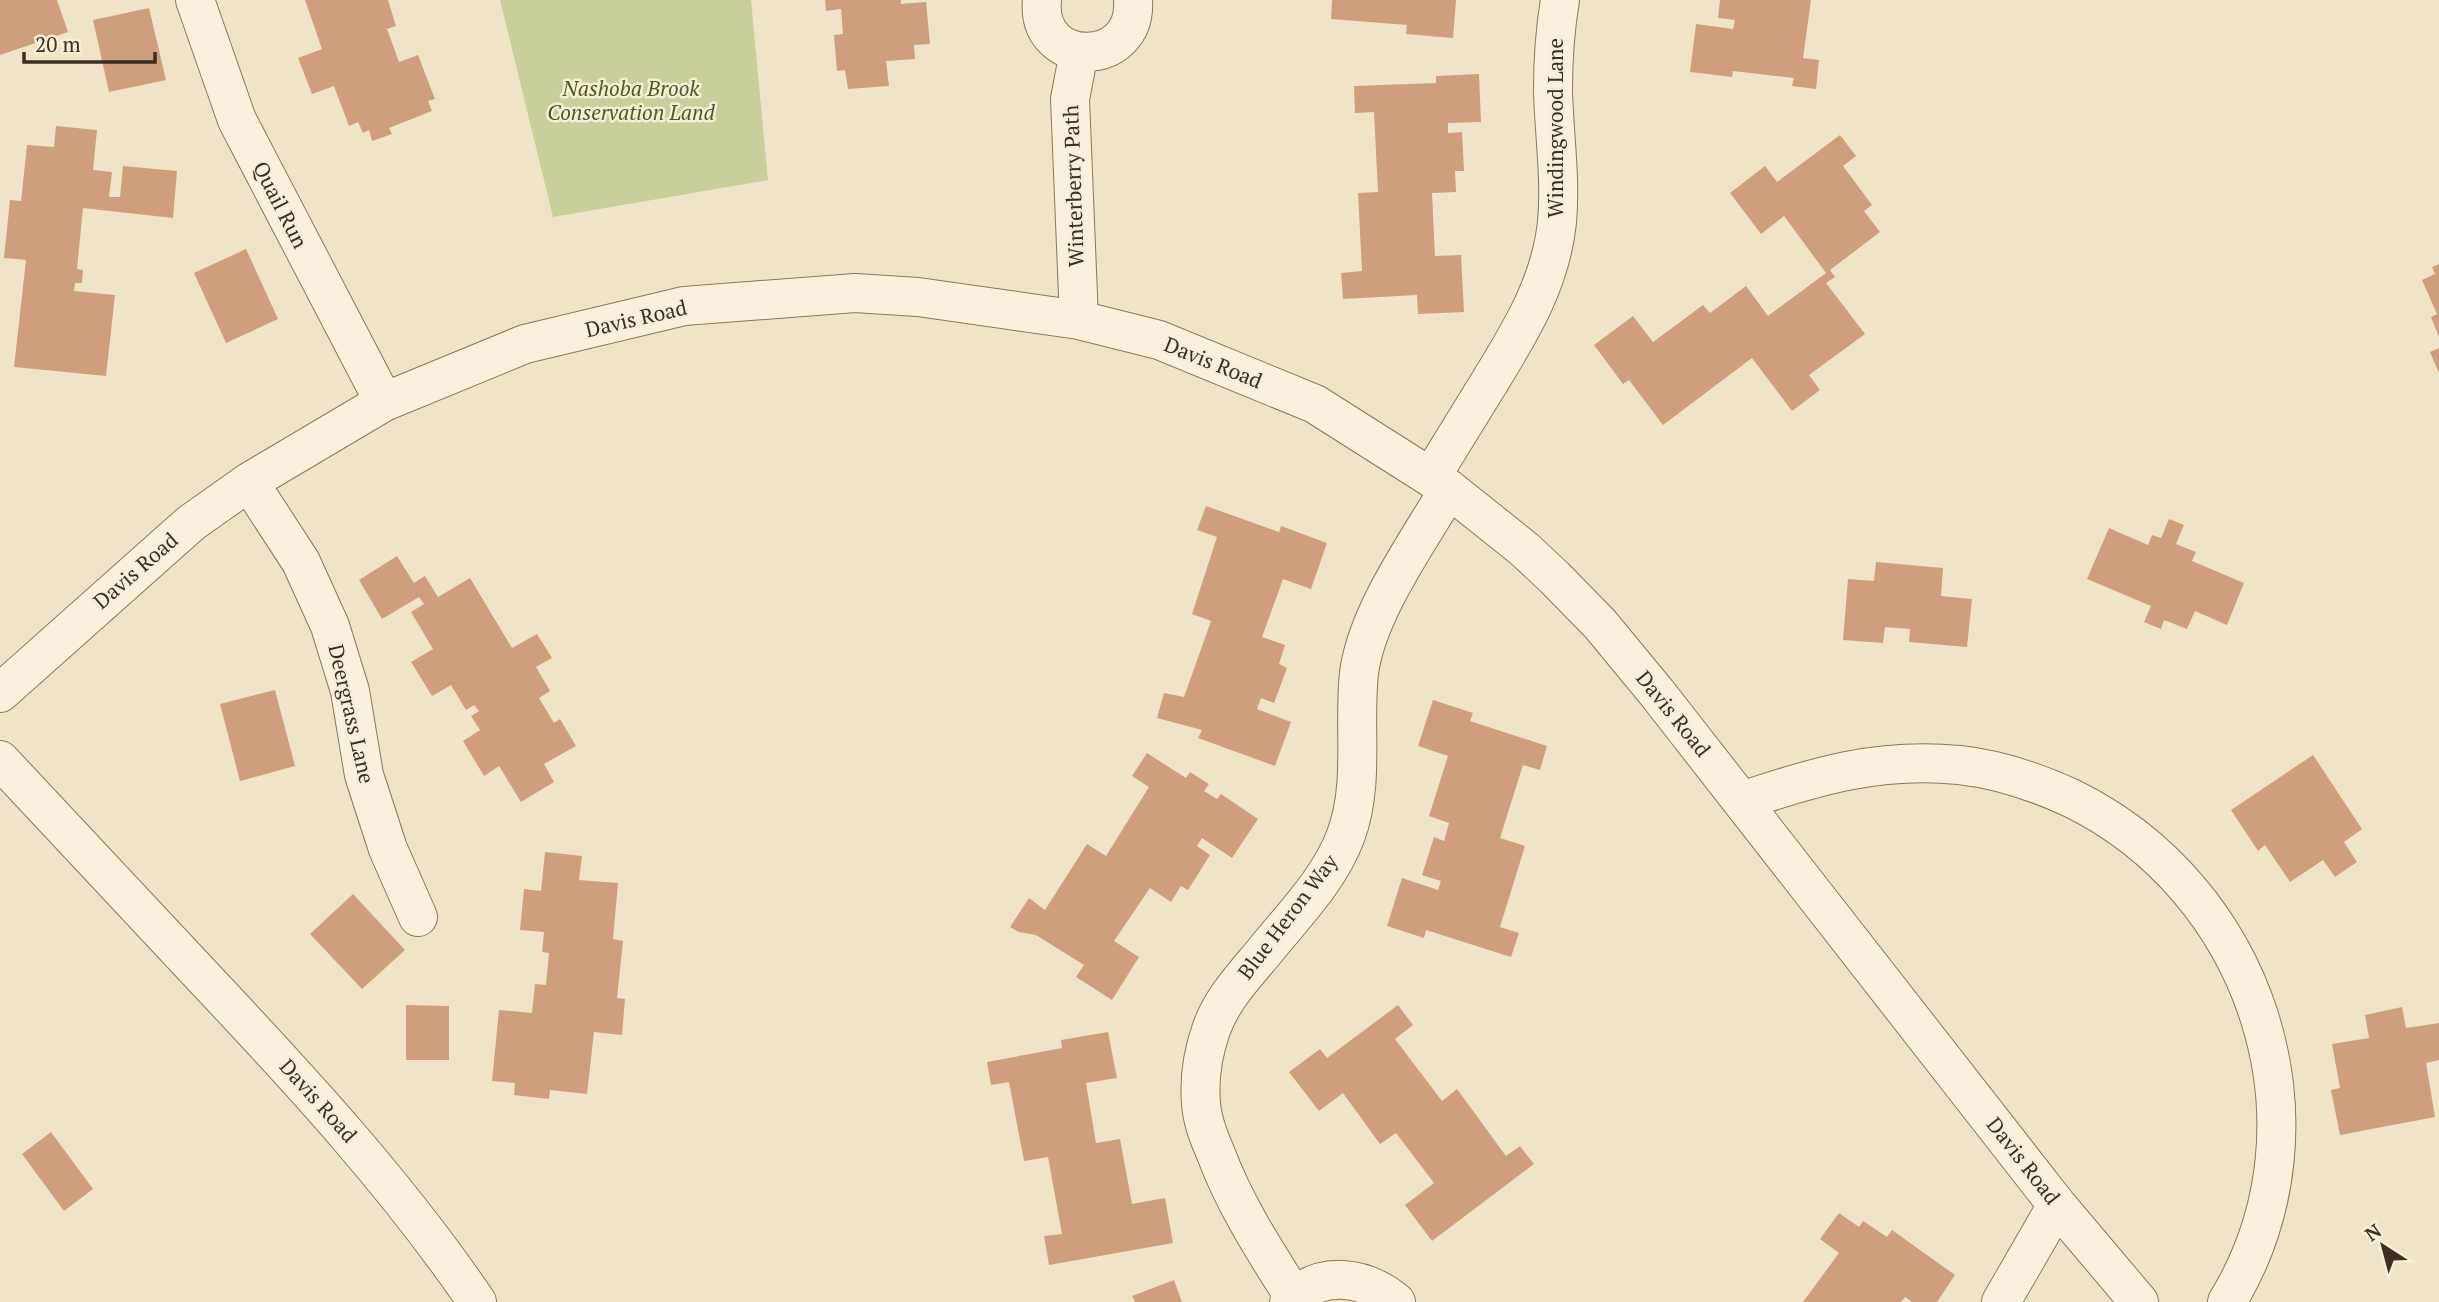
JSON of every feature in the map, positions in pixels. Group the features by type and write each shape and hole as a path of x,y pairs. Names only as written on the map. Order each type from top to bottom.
{"street":[{"name":"Quail Run","path":"195,0 237,120 384,402"},
{"path":"1042,0 1041,12 1048,31 1062,45 1079,52 1098,52 1122,37 1131,20 1132,0"},
{"name":"Windingwood Lane","path":"1440,483 1537,299 1549,265 1557,225 1559,190 1553,81 1555,28 1560,0"},
{"name":"Winterberry Path","path":"1079,52 1070,99 1079,320"},
{"name":"Davis Road","path":"0,693 191,523 249,482 384,402 526,344 684,306 855,293 918,297 1079,320 1158,340 1315,404 1440,483 1524,549 1600,624 1657,693 2057,1205 2139,1302"},
{"name":"Deergrass Lane","path":"249,482 301,562 330,626 350,691 364,775 388,849 418,917"},
{"name":"Blue Heron Way","path":"1396,1302 1370,1284 1354,1280 1322,1282 1292,1300 1237,1203 1206,1130 1201,1105 1205,1054 1212,1028 1224,1003 1328,872 1346,836 1358,775 1357,702 1366,640 1440,483"},
{"name":"Davis Road","path":"0,760 360,1148 443,1252 477,1302"},
{"path":"1742,802 1826,775 1871,765 1961,765 2006,774 2049,788 2090,808 2128,832 2163,860 2222,933 2244,974 2260,1018 2271,1064 2276,1111 2274,1158 2266,1204 2252,1249 2227,1302"},
{"path":"2001,1302 2057,1205"}],"green space":[{"name":"Nashoba Brook Conservation Land","path":"500,0 751,0 768,180 553,217"}],"building":[{"path":"0,0 57,0 68,32 0,55"},
{"path":"305,0 388,0 396,26 387,29 399,62 418,55 435,99 428,101 432,111 389,128 392,134 372,141 369,130 363,133 358,122 349,126 334,86 312,94 298,58 322,49"},
{"path":"825,0 901,0 901,4 926,2 930,44 914,45 915,59 886,61 889,86 848,89 845,70 837,71 834,35 843,34 841,9 826,11"},
{"path":"1332,0 1456,0 1453,38 1406,34 1407,25 1331,19"},
{"path":"1720,0 1811,0 1803,58 1819,60 1816,89 1792,86 1794,78 1733,71 1732,77 1690,72 1696,24 1733,29 1735,20 1718,18"},
{"path":"149,8 166,80 109,92 93,20"},
{"path":"1479,74 1481,122 1448,123 1448,133 1462,132 1464,171 1455,171 1456,192 1432,193 1435,256 1461,255 1464,312 1418,314 1417,295 1343,299 1341,273 1362,271 1358,193 1378,192 1374,112 1355,113 1354,86 1436,83 1436,76"},
{"path":"56,126 97,130 93,170 112,172 109,197 120,197 123,166 177,171 173,218 83,208 77,269 83,270 82,283 75,283 74,291 115,295 106,376 14,367 26,260 4,258 10,200 21,201 27,145 54,147"},
{"path":"1840,135 1856,156 1843,166 1872,205 1864,211 1880,232 1830,270 1835,277 1826,283 1865,334 1809,375 1820,390 1792,411 1752,358 1663,425 1629,380 1623,384 1594,345 1633,316 1653,342 1703,305 1710,313 1746,286 1768,316 1826,273 1784,216 1761,234 1730,193 1765,166 1777,182"},
{"path":"246,249 278,319 226,343 194,273"},
{"path":"2439,264 2439,337 2431,317 2437,314 2422,280 2435,274 2432,267"},
{"path":"2439,348 2439,373 2430,352"},
{"path":"1206,506 1279,532 1281,526 1327,543 1311,589 1283,579 1262,637 1285,645 1279,664 1287,668 1274,703 1261,698 1257,709 1291,722 1275,766 1198,738 1202,730 1157,718 1164,693 1184,697 1211,621 1192,614 1217,537 1197,530"},
{"path":"2169,519 2184,525 2176,544 2196,552 2192,561 2244,583 2227,625 2195,611 2187,629 2164,620 2161,629 2144,622 2151,606 2087,579 2109,528 2148,545 2152,535 2161,538"},
{"path":"397,556 414,583 425,576 438,597 470,578 512,648 537,634 552,658 536,667 550,691 539,698 554,723 560,719 576,746 544,764 554,782 521,802 499,766 484,776 463,741 480,730 471,716 479,711 474,705 466,710 451,685 432,696 411,662 433,649 411,612 424,604 419,597 382,619 359,580"},
{"path":"1876,562 1943,568 1941,596 1972,599 1967,647 1909,642 1910,629 1885,627 1883,643 1843,640 1848,579 1874,581"},
{"path":"275,690 295,766 240,781 220,704"},
{"path":"1433,700 1473,713 1470,721 1547,746 1540,770 1523,765 1500,838 1525,846 1500,927 1519,933 1511,957 1426,930 1424,938 1387,926 1402,878 1438,890 1441,881 1422,875 1434,837 1444,841 1449,823 1429,816 1448,756 1418,746"},
{"path":"1147,753 1186,778 1190,772 1209,784 1204,791 1217,799 1221,794 1258,819 1232,858 1202,838 1197,846 1210,855 1188,890 1181,886 1171,902 1150,888 1114,941 1139,957 1112,1000 1076,977 1084,965 1036,935 1019,932 1010,927 1029,898 1045,910 1087,844 1106,856 1149,787 1132,776"},
{"path":"2313,755 2362,829 2344,842 2357,862 2335,877 2323,860 2290,882 2265,845 2258,851 2231,810"},
{"path":"545,852 582,856 579,880 618,883 613,939 623,941 617,998 625,999 622,1035 594,1032 587,1094 550,1090 549,1099 514,1095 515,1083 492,1081 499,1010 532,1013 535,984 546,985 549,953 542,952 544,932 520,930 524,889 541,891"},
{"path":"353,894 405,950 362,989 310,934"},
{"path":"406,1005 449,1006 449,1060 406,1060"},
{"path":"1398,1005 1413,1025 1395,1039 1442,1101 1457,1089 1506,1156 1520,1146 1534,1164 1432,1241 1405,1205 1434,1183 1396,1133 1380,1144 1343,1093 1319,1111 1289,1072 1320,1049 1327,1058"},
{"path":"2402,1007 2406,1028 2439,1023 2439,1060 2426,1063 2435,1117 2340,1135 2331,1090 2340,1088 2332,1044 2369,1038 2365,1015"},
{"path":"1108,1032 1117,1078 1086,1083 1096,1143 1120,1139 1132,1204 1165,1198 1173,1243 1049,1265 1044,1236 1062,1234 1048,1157 1024,1161 1009,1082 991,1085 987,1062 1062,1048 1061,1040"},
{"path":"51,1132 93,1189 64,1211 22,1154"},
{"path":"1839,1213 1859,1227 1863,1221 1887,1237 1892,1230 1955,1275 1937,1302 1912,1302 1905,1297 1901,1302 1803,1302 1839,1253 1820,1239"},
{"path":"1174,1280 1182,1302 1135,1302 1132,1296"}]}
